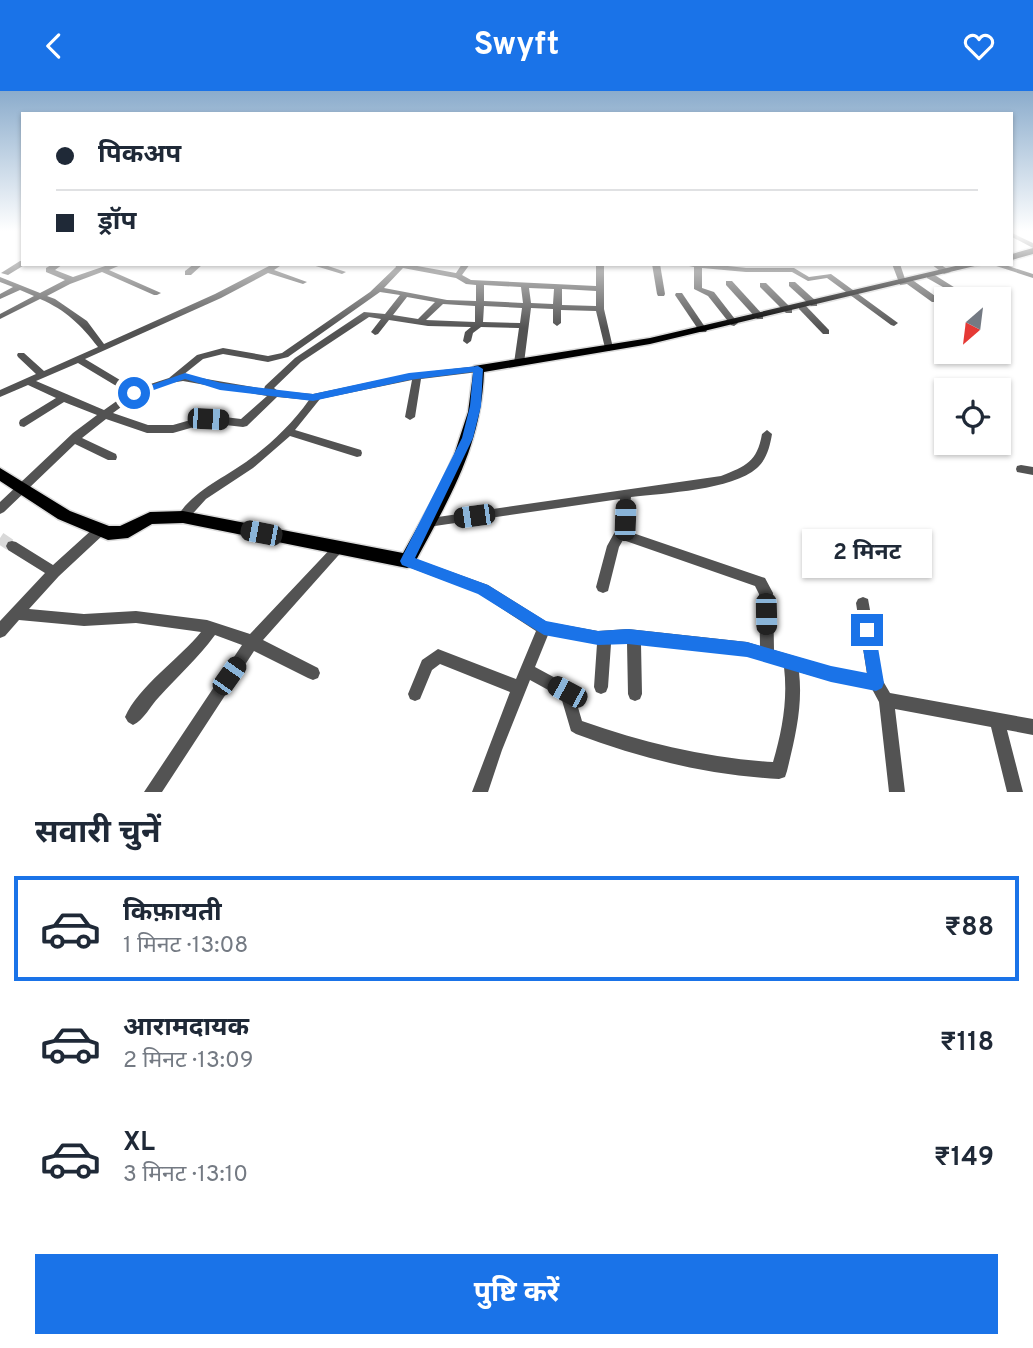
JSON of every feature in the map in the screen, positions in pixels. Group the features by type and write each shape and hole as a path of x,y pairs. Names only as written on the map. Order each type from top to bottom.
{"main road":[{"path":"0,474 21,489 99,531 122,533 150,518 183,517 407,561 467,438 475,406 478,369 703,330 856,295 937,271 967,266"}],"street":[{"path":"21,264 1,275 18,288 39,296 84,323 103,348"},
{"path":"55,266 48,270 72,281"},
{"path":"0,317 72,281 114,266"},
{"path":"188,273 197,266"},
{"path":"0,394 275,266"},
{"path":"320,266 342,272"},
{"path":"172,380 200,357 214,351 278,358 379,289 398,266"},
{"path":"404,266 458,276 480,284 599,289"},
{"path":"458,276 465,266"},
{"path":"600,266 600,309 609,348"},
{"path":"656,266 661,294"},
{"path":"734,323 711,294 698,289 698,266 761,271 795,270 806,279 830,277 894,323"},
{"path":"897,266 905,282 934,299"},
{"path":"999,266 1032,278"},
{"path":"103,270 157,293"},
{"path":"268,270 303,282"},
{"path":"937,271 955,287"},
{"path":"729,283 760,317"},
{"path":"467,341 469,332 479,325 480,284"},
{"path":"792,284 802,308"},
{"path":"763,285 802,308 826,333"},
{"path":"519,363 522,325 527,304 525,286"},
{"path":"0,297 18,288"},
{"path":"557,323 558,288"},
{"path":"379,289 441,301 600,309"},
{"path":"375,332 405,294"},
{"path":"679,295 703,330"},
{"path":"421,322 441,301"},
{"path":"352,309 367,314 421,322 522,325"},
{"path":"275,394 268,388 298,360 332,340 367,314"},
{"path":"21,355 43,375"},
{"path":"78,359 134,393"},
{"path":"0,509 75,439 134,393 185,376 220,386 317,397 417,376 478,369"},
{"path":"410,417 417,376"},
{"path":"27,381 63,398 146,429 173,429 208,419 243,423 275,394"},
{"path":"183,517 198,496 239,473 288,432 317,397"},
{"path":"24,422 63,398"},
{"path":"288,432 357,453"},
{"path":"428,522 700,486 738,474 762,459 767,434"},
{"path":"75,439 112,457"},
{"path":"603,587 610,556 621,534 626,494"},
{"path":"0,631 54,572 99,531"},
{"path":"621,534 760,582 766,593 767,655"},
{"path":"12,546 54,572"},
{"path":"152,792 252,642 339,548"},
{"path":"407,561 483,589 544,628 604,638 634,637 747,649 831,674 876,683"},
{"path":"863,603 876,683 886,700 897,792"},
{"path":"18,614 84,620 158,618 212,628 252,642 313,673"},
{"path":"133,717 157,685 191,657 212,628"},
{"path":"480,792 510,703 520,688 544,628"},
{"path":"634,637 635,694"},
{"path":"601,687 604,638"},
{"path":"415,694 430,660 438,656 520,688"},
{"path":"527,670 567,692 576,726 612,740 722,768 779,771 791,726 794,682 791,661"},
{"path":"886,700 1033,727"},
{"path":"997,720 1015,792"}],"tunnel":[{"path":"0,538 12,546"}],"route":[{"path":"134,393 185,376 220,386 313,397 409,377 478,369 473,419 467,438 439,502 407,561 483,589 544,628 598,638 628,636 747,649 831,674 876,683 867,630"}]}
